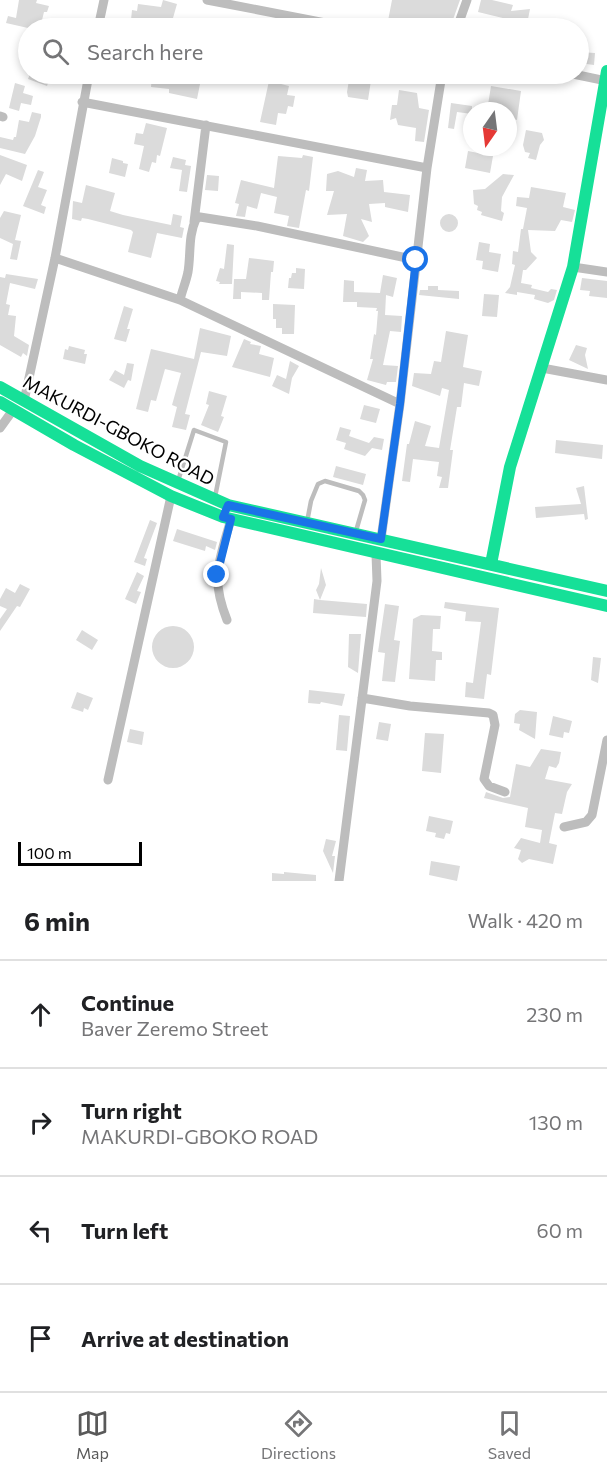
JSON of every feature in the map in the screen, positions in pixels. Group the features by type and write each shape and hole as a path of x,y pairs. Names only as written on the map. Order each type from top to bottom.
{"main road":[{"path":"491,564 510,467 573,267 606,78"},
{"name":"MAKURDI-GBOKO ROAD","path":"0,387 177,483 228,505 607,591"},
{"path":"0,402 74,445 171,496 227,518 376,555 607,606"},
{"path":"227,518 228,505"}],"street":[{"path":"100,18 105,0"},
{"path":"207,0 300,18"},
{"path":"461,18 467,0"},
{"path":"589,76 606,78"},
{"path":"24,401 55,258 86,84"},
{"path":"381,539 400,404 427,168 440,84"},
{"path":"82,102 427,168"},
{"path":"180,300 188,271 189,246 206,125"},
{"path":"194,222 201,217 215,218 416,260"},
{"path":"55,258 180,300 400,404"},
{"path":"573,267 607,272"},
{"path":"542,368 607,380"},
{"path":"0,428 13,410"},
{"path":"108,780 171,496"},
{"path":"227,518 217,583 219,599 228,620"},
{"path":"339,881 377,581 376,555"},
{"path":"362,698 493,715 495,725 484,779 489,786 505,792"},
{"path":"564,827 586,822 590,817 607,740"}],"lane":[{"path":"177,483 194,430 226,442 215,500"},
{"path":"306,523 318,484 325,481 358,491 363,495 365,500 355,534"}],"building":[{"path":"19,0 37,0 36,3 49,6 42,18 18,18 18,26 6,23 8,16 16,18"},
{"path":"163,0 177,4 173,18 131,18 132,10 137,11 138,4 161,7"},
{"path":"392,0 460,0 454,18 389,18"},
{"path":"481,0 513,5 511,11 530,9 528,18 502,18 478,12"},
{"path":"589,53 595,53 594,65 589,64"},
{"path":"15,83 25,86 23,93 33,96 31,105 21,103 19,111 9,108"},
{"path":"151,84 200,84 197,99 169,93 169,89 151,87"},
{"path":"268,84 289,86 287,95 295,96 293,107 288,106 286,114 278,113 276,125 260,122"},
{"path":"348,84 370,84 368,100 348,97"},
{"path":"491,86 521,91 517,120 517,102 488,102"},
{"path":"399,90 417,93 419,108 429,110 424,142 415,141 416,128 398,125 396,118 390,120 392,105 397,105"},
{"path":"451,103 463,105 463,113 457,112 454,129 448,128"},
{"path":"32,112 41,114 41,117 35,136 25,154 0,148 0,137 13,140 16,137 19,120 29,122"},
{"path":"146,123 167,128 160,156 157,155 156,163 152,162 149,172 139,169 144,146 134,144 136,133 143,134"},
{"path":"526,130 542,133 544,140 540,145 536,160 528,158 530,153 525,152 523,145"},
{"path":"0,155 27,165 22,181 6,174 0,185"},
{"path":"303,155 313,157 309,191 306,190 299,228 287,226 289,216 274,213 277,197 261,193 257,209 247,206 245,217 236,216 239,204 235,203 241,180 274,188 278,156 302,158"},
{"path":"467,156 493,156 490,173 465,168"},
{"path":"173,157 186,160 185,165 191,166 187,192 179,191 182,170 170,168"},
{"path":"112,158 128,164 125,177 109,173"},
{"path":"356,168 367,170 365,181 383,180 384,192 410,195 408,212 385,207 385,203 369,204 372,222 361,219 369,236 363,242 343,236 347,214 327,215 334,191 326,191 327,174 338,171 354,177"},
{"path":"38,170 44,172 38,187 47,190 41,205 46,207 44,214 23,206"},
{"path":"503,174 514,175 502,197 501,211 504,213 502,221 481,215 482,212 477,210 478,206 474,204 473,190 485,189"},
{"path":"207,175 219,176 218,191 205,190"},
{"path":"86,185 115,193 110,211 171,225 173,214 182,216 180,227 184,228 182,238 157,233 151,258 128,252 133,232 131,230 88,219 82,218 81,221 72,219 73,201 82,203"},
{"path":"531,187 566,193 563,207 575,210 572,222 561,220 555,231 528,230 531,252 537,258 526,270 523,270 521,283 548,292 551,289 557,290 554,300 548,303 534,299 535,295 505,293 510,287 515,265 512,264 513,251 518,252 527,208 516,206 517,197 529,198"},
{"path":"4,211 21,215 15,240 21,241 17,260 10,259 13,244 0,238 0,218"},
{"path":"449,214 455,217 458,223 455,229 449,232 443,229 440,223 443,217"},
{"path":"479,242 490,244 489,252 501,254 498,272 482,269 483,261 476,260"},
{"path":"227,244 234,245 232,284 219,284 220,282 216,281 220,268 224,269"},
{"path":"249,258 274,261 269,300 262,300 262,293 241,292 241,299 233,299 234,279 246,279"},
{"path":"296,268 305,269 304,289 288,288 289,278 292,273 296,273"},
{"path":"6,274 38,279 35,289 10,283 6,304 10,305 8,315 16,316 14,336 29,345 27,356 23,353 21,357 0,345 0,277 5,278"},
{"path":"383,275 397,278 393,297 386,295 385,315 402,316 401,332 390,331 383,365 398,366 396,382 387,382 386,385 367,380 373,359 370,359 374,334 376,335 377,308 357,307 357,302 343,302 344,280 354,281 354,292 380,293"},
{"path":"582,278 607,281 607,298 589,296 590,291 580,290"},
{"path":"428,286 438,286 438,290 459,291 459,299 419,295 420,290 428,290"},
{"path":"484,294 499,295 497,317 482,316"},
{"path":"273,304 295,305 294,334 282,334 282,328 276,328 276,319 273,319"},
{"path":"124,306 133,309 126,342 114,339"},
{"path":"200,328 231,336 227,356 201,352 185,414 190,415 186,430 172,427 177,407 172,405 181,373 165,369 156,401 151,400 148,412 136,409 151,349 194,359"},
{"path":"446,331 468,335 463,367 482,371 479,386 464,383 461,407 457,407 450,450 453,450 448,488 439,488 442,477 437,476 439,462 413,459 410,482 402,481 407,444 409,444 415,421 431,426 425,446 439,448 449,390 442,388 440,396 412,386 414,373 431,374 434,361 441,362"},
{"path":"244,339 251,342 250,344 261,346 259,354 274,358 270,377 232,367"},
{"path":"576,345 587,348 585,355 588,369 569,360"},
{"path":"69,346 85,350 84,354 87,354 85,364 63,359 65,349 68,350"},
{"path":"290,361 299,366 292,378 289,394 272,386 277,375 286,379"},
{"path":"127,363 134,364 131,381 128,380 124,388 109,380 115,370 124,375"},
{"path":"209,391 227,396 221,416 224,417 218,432 201,425 209,405 206,404"},
{"path":"364,405 380,409 376,423 360,419"},
{"path":"340,427 351,430 349,436 369,443 374,437 384,439 382,450 372,448 365,456 344,449 346,443 336,440"},
{"path":"556,440 603,445 602,459 555,453"},
{"path":"336,466 366,474 363,485 333,477"},
{"path":"584,486 588,519 585,520 584,514 536,518 535,507 581,504 576,488"},
{"path":"150,520 157,523 144,558 147,559 145,566 134,562"},
{"path":"177,529 217,542 215,550 206,546 205,551 173,541"},
{"path":"321,568 326,585 320,600 316,590"},
{"path":"137,572 144,576 137,591 141,592 136,604 125,599"},
{"path":"20,584 30,589 20,607 17,606 0,631 0,619 7,609 0,606 0,599 6,588 15,593"},
{"path":"314,599 367,604 366,617 313,613"},
{"path":"445,602 499,608 491,675 487,674 484,699 465,697 466,682 473,683 481,622 465,621 466,612 444,608"},
{"path":"385,604 399,606 394,640 400,641 395,682 382,681 385,653 378,652"},
{"path":"421,615 441,616 440,629 433,629 432,651 442,652 442,660 436,660 435,681 409,679 413,619"},
{"path":"173,626 181,627 188,632 193,639 193,655 188,662 181,667 173,668 165,667 158,662 153,655 152,647 153,639 158,632 165,627"},
{"path":"82,630 98,640 92,650 76,640"},
{"path":"349,634 361,634 358,673 348,667"},
{"path":"593,657 601,658 598,683 591,680"},
{"path":"309,690 345,694 342,706 321,702 320,704 308,703"},
{"path":"77,692 93,698 88,710 84,708 83,712 71,708"},
{"path":"520,710 537,712 535,739 519,730 520,724 514,723 515,714"},
{"path":"339,715 350,716 347,751 336,750"},
{"path":"553,716 572,721 569,733 564,732 563,738 549,735"},
{"path":"379,722 391,724 388,741 376,739"},
{"path":"130,729 144,732 142,745 127,742"},
{"path":"425,733 444,734 441,773 422,771"},
{"path":"541,749 561,752 559,763 556,768 549,766 545,779 572,784 567,792 562,814 555,813 549,843 557,845 553,864 529,859 522,863 518,859 521,850 514,848 521,838 540,843 542,830 525,827 528,808 484,798 486,792 503,798 510,797 516,764 530,767"},
{"path":"429,816 453,821 450,834 446,833 444,839 435,837 436,833 426,831"},
{"path":"326,839 336,841 332,856 335,856 333,873 323,851"},
{"path":"431,861 460,866 457,881 429,875"},
{"path":"284,872 316,875 316,881 272,881 272,873 284,874"}],"traffic: fast":[{"path":"491,564 510,467 573,267 607,71"},
{"path":"0,387 140,466 228,505 607,591"},
{"path":"0,402 74,445 171,496 223,517 607,606"}],"route":[{"path":"217,575 231,519 223,517 228,505 381,539 400,404 416,260"}]}
